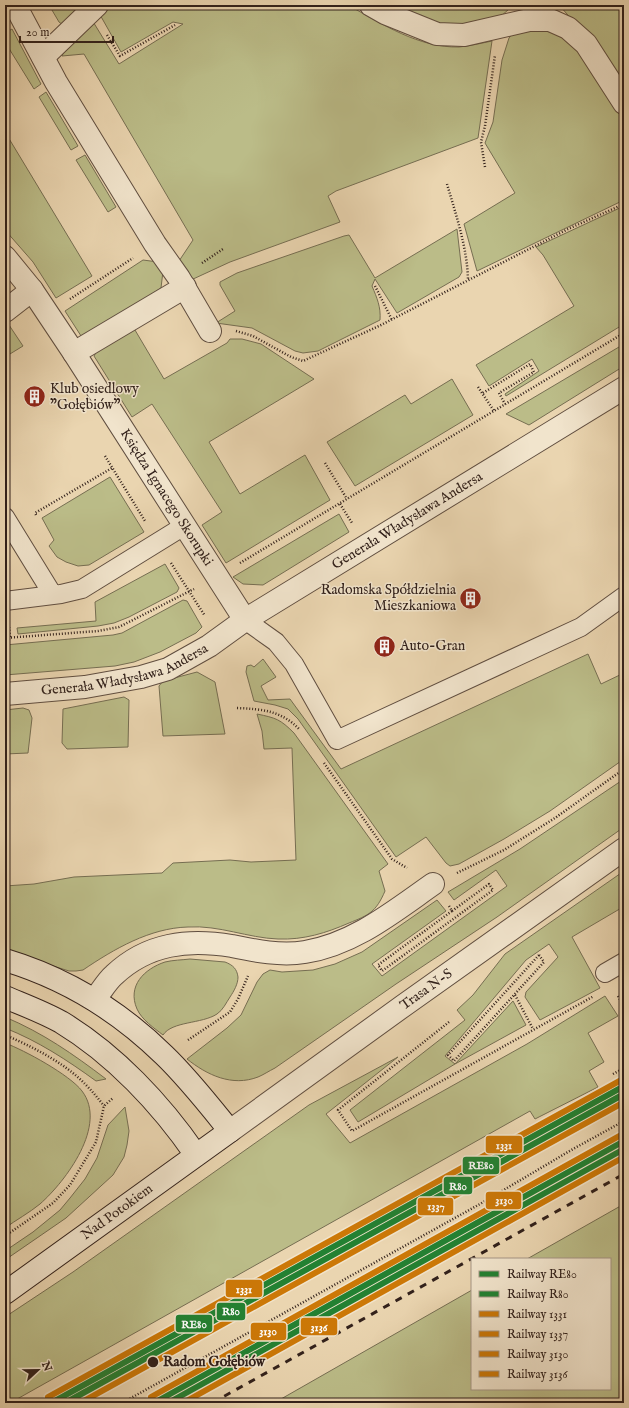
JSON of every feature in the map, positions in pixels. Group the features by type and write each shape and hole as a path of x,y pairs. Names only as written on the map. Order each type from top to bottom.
{"street":[{"path":"15,5 56,82 155,244 185,287 210,330"},
{"path":"372,5 385,13 437,34 464,34 529,20 546,12 568,28 586,44 624,103"},
{"path":"43,57 94,8"},
{"name":"Księdza Ignacego Skorupki","path":"5,257 32,290 47,312 223,588 245,620"},
{"path":"74,354 185,287"},
{"path":"5,311 32,290"},
{"name":"Generała Władysława Andersa","path":"5,694 85,687 141,677 168,669 209,646 245,620 624,388"},
{"name":"Trasa N-S","path":"230,1131 624,849"},
{"path":"95,999 113,976 128,963 146,952 170,945 194,942 264,952 288,953 303,952 336,945 376,923 433,884"},
{"path":"5,960 55,980 95,999 143,1035 165,1056 195,1089 230,1131"},
{"path":"5,997 60,1021 84,1037 134,1080 165,1114 196,1155"},
{"name":"Nad Potokiem","path":"5,1293 230,1131"}],"lane":[{"path":"5,517 53,595"},
{"path":"5,602 82,589 184,526"},
{"path":"245,620 276,642 294,664 337,740 581,627 624,596"},
{"path":"605,973 624,962"}],"path":[{"path":"94,8 120,56 174,25"},
{"path":"485,167 480,142 485,126 498,27"},
{"path":"447,184 468,266 468,279"},
{"path":"210,330 225,329 252,336 291,357 303,361 392,320 468,279 568,229 624,204"},
{"path":"47,312 155,244"},
{"path":"375,286 392,320"},
{"path":"5,638 119,627 217,577 624,333"},
{"path":"482,393 530,364 534,372 499,393 505,404"},
{"path":"478,386 494,411"},
{"path":"325,463 347,499"},
{"path":"49,505 112,468 123,486"},
{"path":"237,708 259,709 283,716 293,722 302,731"},
{"path":"320,757 392,859 433,884 452,910"},
{"path":"433,884 504,850 555,818 624,769"},
{"path":"489,884 493,890 382,971 378,965 452,910 489,884"},
{"path":"539,955 544,962 515,996 454,1061 448,1055 539,955"},
{"path":"449,1022 338,1110 352,1131 599,993"},
{"path":"515,996 533,1029"},
{"path":"5,1035 68,1070 85,1083 104,1106"},
{"path":"613,1074 624,1068"},
{"path":"122,1403 480,1204 573,1149 624,1121"}],"green space":[{"path":"49,5 83,5 63,25 59,22"},
{"path":"108,5 348,5 401,34 430,44 459,47 492,41 478,138 336,191 328,196 340,222 230,262 191,280 179,261 193,240 84,54 62,56 66,46 92,20 119,64 183,24 173,22 121,52 99,13"},
{"path":"387,5 511,5 501,16 452,28"},
{"path":"559,5 624,5 624,86 575,23"},
{"path":"12,29 41,84 34,89 5,42 5,33"},
{"path":"525,29 552,32 570,42 582,52 624,122 624,200 477,271 464,224 515,193 485,143 493,122 502,60 509,38 514,32"},
{"path":"46,92 78,146 71,150 39,97"},
{"path":"5,132 92,276 56,298 33,262 5,230"},
{"path":"85,155 116,207 108,212 76,160"},
{"path":"624,206 624,324 506,396 505,394 539,371 532,359 489,386 476,365 574,306 543,255 536,247"},
{"path":"457,229 462,272 459,277 397,313 375,279 372,286 379,307 380,320 318,351 303,353 295,351 252,328 216,323 235,311 220,285 220,282 237,273 349,235 375,278"},
{"path":"143,260 158,262 163,271 161,288 83,339 65,311"},
{"path":"9,325 23,346 5,357 5,328"},
{"path":"132,325 164,379 227,343 230,339 242,339 261,344 314,379 209,442 240,494 305,455 330,500 226,563 202,525 222,512 152,404 132,417 94,356 101,344"},
{"path":"624,344 624,366 529,425 506,414"},
{"path":"452,379 473,415 355,486 327,442 405,395 411,404"},
{"path":"110,477 144,532 89,565 78,566 57,557 49,546 54,540 42,518"},
{"path":"339,514 349,532 263,585 243,584 233,577"},
{"path":"165,564 179,588 177,592 129,617 114,623 98,626 18,634 17,628 96,621 95,602"},
{"path":"183,600 187,601 202,627 196,633 160,652 134,662 115,666 5,675 5,645 122,633"},
{"path":"588,654 601,684 624,673 624,759 550,811 459,864 450,866 426,837 396,857 298,719 288,709 254,701 246,672 247,666 251,665 254,667 263,659 276,677 261,686 268,700 290,699 341,769"},
{"path":"197,672 215,682 225,734 163,736 159,686 163,681"},
{"path":"124,697 129,700 128,747 67,749 62,743 63,709"},
{"path":"23,708 29,710 32,718 28,753 5,754 5,710"},
{"path":"257,714 277,720 294,733 388,864 379,871 385,891 378,904 371,912 362,918 332,930 306,937 288,939 267,938 211,928 174,928 160,931 133,941 120,947 83,970 76,971 69,971 5,951 5,886 34,884 74,877 162,873 173,863 230,860 251,862 296,860 292,748 264,749 262,731"},
{"path":"624,779 624,827 497,917 396,984 275,1068 260,1076 248,1080 229,1080 220,1078 203,1070 187,1059 227,1028 241,1015 257,982 263,974 270,970 282,972 313,970 335,964 362,952 437,900 446,911 372,964 382,976 507,886 496,870 454,900 448,892 520,849"},
{"path":"624,871 624,908 623,907 572,937 600,988 540,1020 525,997 526,992 558,957 549,944 526,960 445,1056 455,1064 358,1122 350,1110 465,1020 457,1010 473,995 505,954"},
{"path":"190,959 225,962 230,964 236,970 238,977 237,985 224,1006 217,1014 204,1020 173,1027 167,1030 163,1035 148,1024 139,1013 134,1001 136,986 144,974 157,965 168,961"},
{"path":"605,996 618,1016 588,1033 604,1062 589,1071 598,1087 535,1119 530,1111 10,1403 5,1403 5,1317 73,1272 309,1105 398,1057 326,1114 350,1143 527,1044"},
{"path":"513,1001 526,1025 455,1064"},
{"path":"5,1017 32,1030 57,1045 106,1079 96,1081 52,1052 5,1028"},
{"path":"5,1043 46,1064 76,1085 82,1091 89,1105 90,1120 87,1136 80,1152 72,1167 61,1181 40,1204 5,1228"},
{"path":"125,1107 129,1131 127,1145 124,1157 113,1175 66,1218 5,1260 5,1251 33,1232 60,1210 85,1179 97,1158 108,1125"},
{"path":"624,1204 624,1403 274,1403 471,1291 471,1390 611,1390 611,1258 529,1258"}],"railway":[{"path":"473,1258 624,1174"},
{"path":"212,1403 471,1259"}],"rail line":[{"name":"1331","path":"48,1397 621,1080"},
{"name":"RE80","path":"51,1403 624,1086"},
{"name":"R80","path":"65,1403 624,1094"},
{"name":"1337","path":"80,1403 624,1102"},
{"name":"3130","path":"151,1397 621,1135"},
{"name":"RE80","path":"154,1403 624,1141"},
{"name":"R80","path":"168,1403 624,1149"},
{"name":"3136","path":"183,1403 624,1157"}],"place":[{"name":"Klub osiedlowy \"Gołębiów\"","path":"34,397"},
{"name":"Radomska Spółdzielnia Mieszkaniowa","path":"471,598"},
{"name":"Auto-Gran","path":"385,646"},
{"name":"Radom Gołębiów","path":"153,1362"}]}
